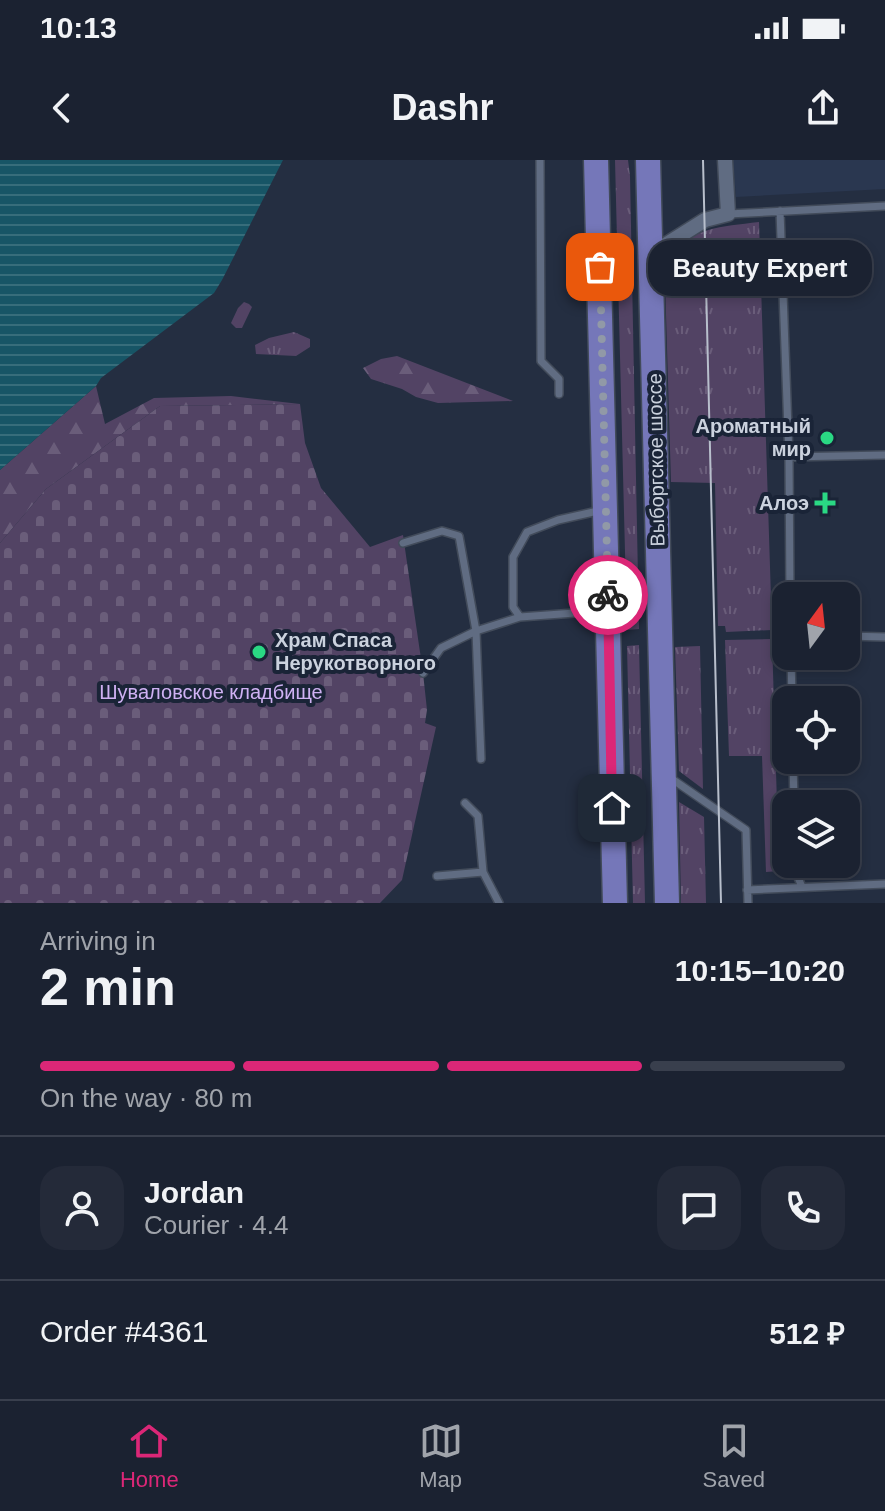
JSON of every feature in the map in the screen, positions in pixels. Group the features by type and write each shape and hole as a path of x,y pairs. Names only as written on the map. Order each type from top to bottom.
{"main road":[{"path":"596,160 615,903"},
{"name":"Выборгское шоссе","path":"648,160 667,903"}],"street":[{"path":"651,254 705,220 728,214 725,160"}],"lane":[{"path":"540,160 541,361 559,379 559,394"},
{"path":"728,214 885,206"},
{"path":"780,211 789,457 790,582"},
{"path":"789,457 885,455"},
{"path":"520,617 513,607 513,557 527,532 582,513 606,510"},
{"path":"403,543 442,531 459,536 476,631 481,759"},
{"path":"423,673 441,648 476,631 520,617 608,611"},
{"path":"860,636 885,637"},
{"path":"663,773 746,830 748,903"},
{"path":"465,803 478,816 483,872 499,903"},
{"path":"437,876 483,872"},
{"path":"798,878 802,887"},
{"path":"747,890 885,884"}],"shaded area":[{"path":"0,160 283,160 214,293 101,378 96,386 0,470"},
{"path":"733,160 885,160 885,189 736,197"}],"green space":[{"path":"615,160 628,160 630,176 639,629 627,630"},
{"path":"759,222 772,630 726,632 725,626 718,626 715,483 671,482 665,280 679,249 688,240 699,233"},
{"path":"244,302 252,307 242,328 236,328 231,323"},
{"path":"294,332 310,339 310,347 296,356 256,354 255,345"},
{"path":"397,356 513,401 438,403 371,379 363,368 381,359"},
{"path":"96,386 105,424 154,398 231,396 300,404 160,406 46,489 0,543 0,470"},
{"name":"Шуваловское кладбище","path":"300,404 305,443 321,488 370,547 403,535 423,673 427,710 425,723 436,727 402,880 380,903 0,903 0,543 46,489 160,406"},
{"path":"772,639 772,774 776,774 777,790 772,790 772,872 766,872 762,756 729,756 725,640"},
{"path":"639,645 645,903 633,903 627,646"},
{"path":"700,646 703,789 679,771 675,647"},
{"path":"679,802 704,817 706,903 681,903"}],"tram line":[{"path":"703,160 721,903"}],"way so far":[{"path":"600,267 608,595"}],"place":[{"name":"Beauty Expert","path":"600,267"},
{"name":"Ароматный мир","path":"827,438"},
{"name":"Алоэ","path":"825,503"},
{"name":"Храм Спаса Нерукотворного","path":"259,652"}],"route":[{"path":"608,595 612,808"}]}
